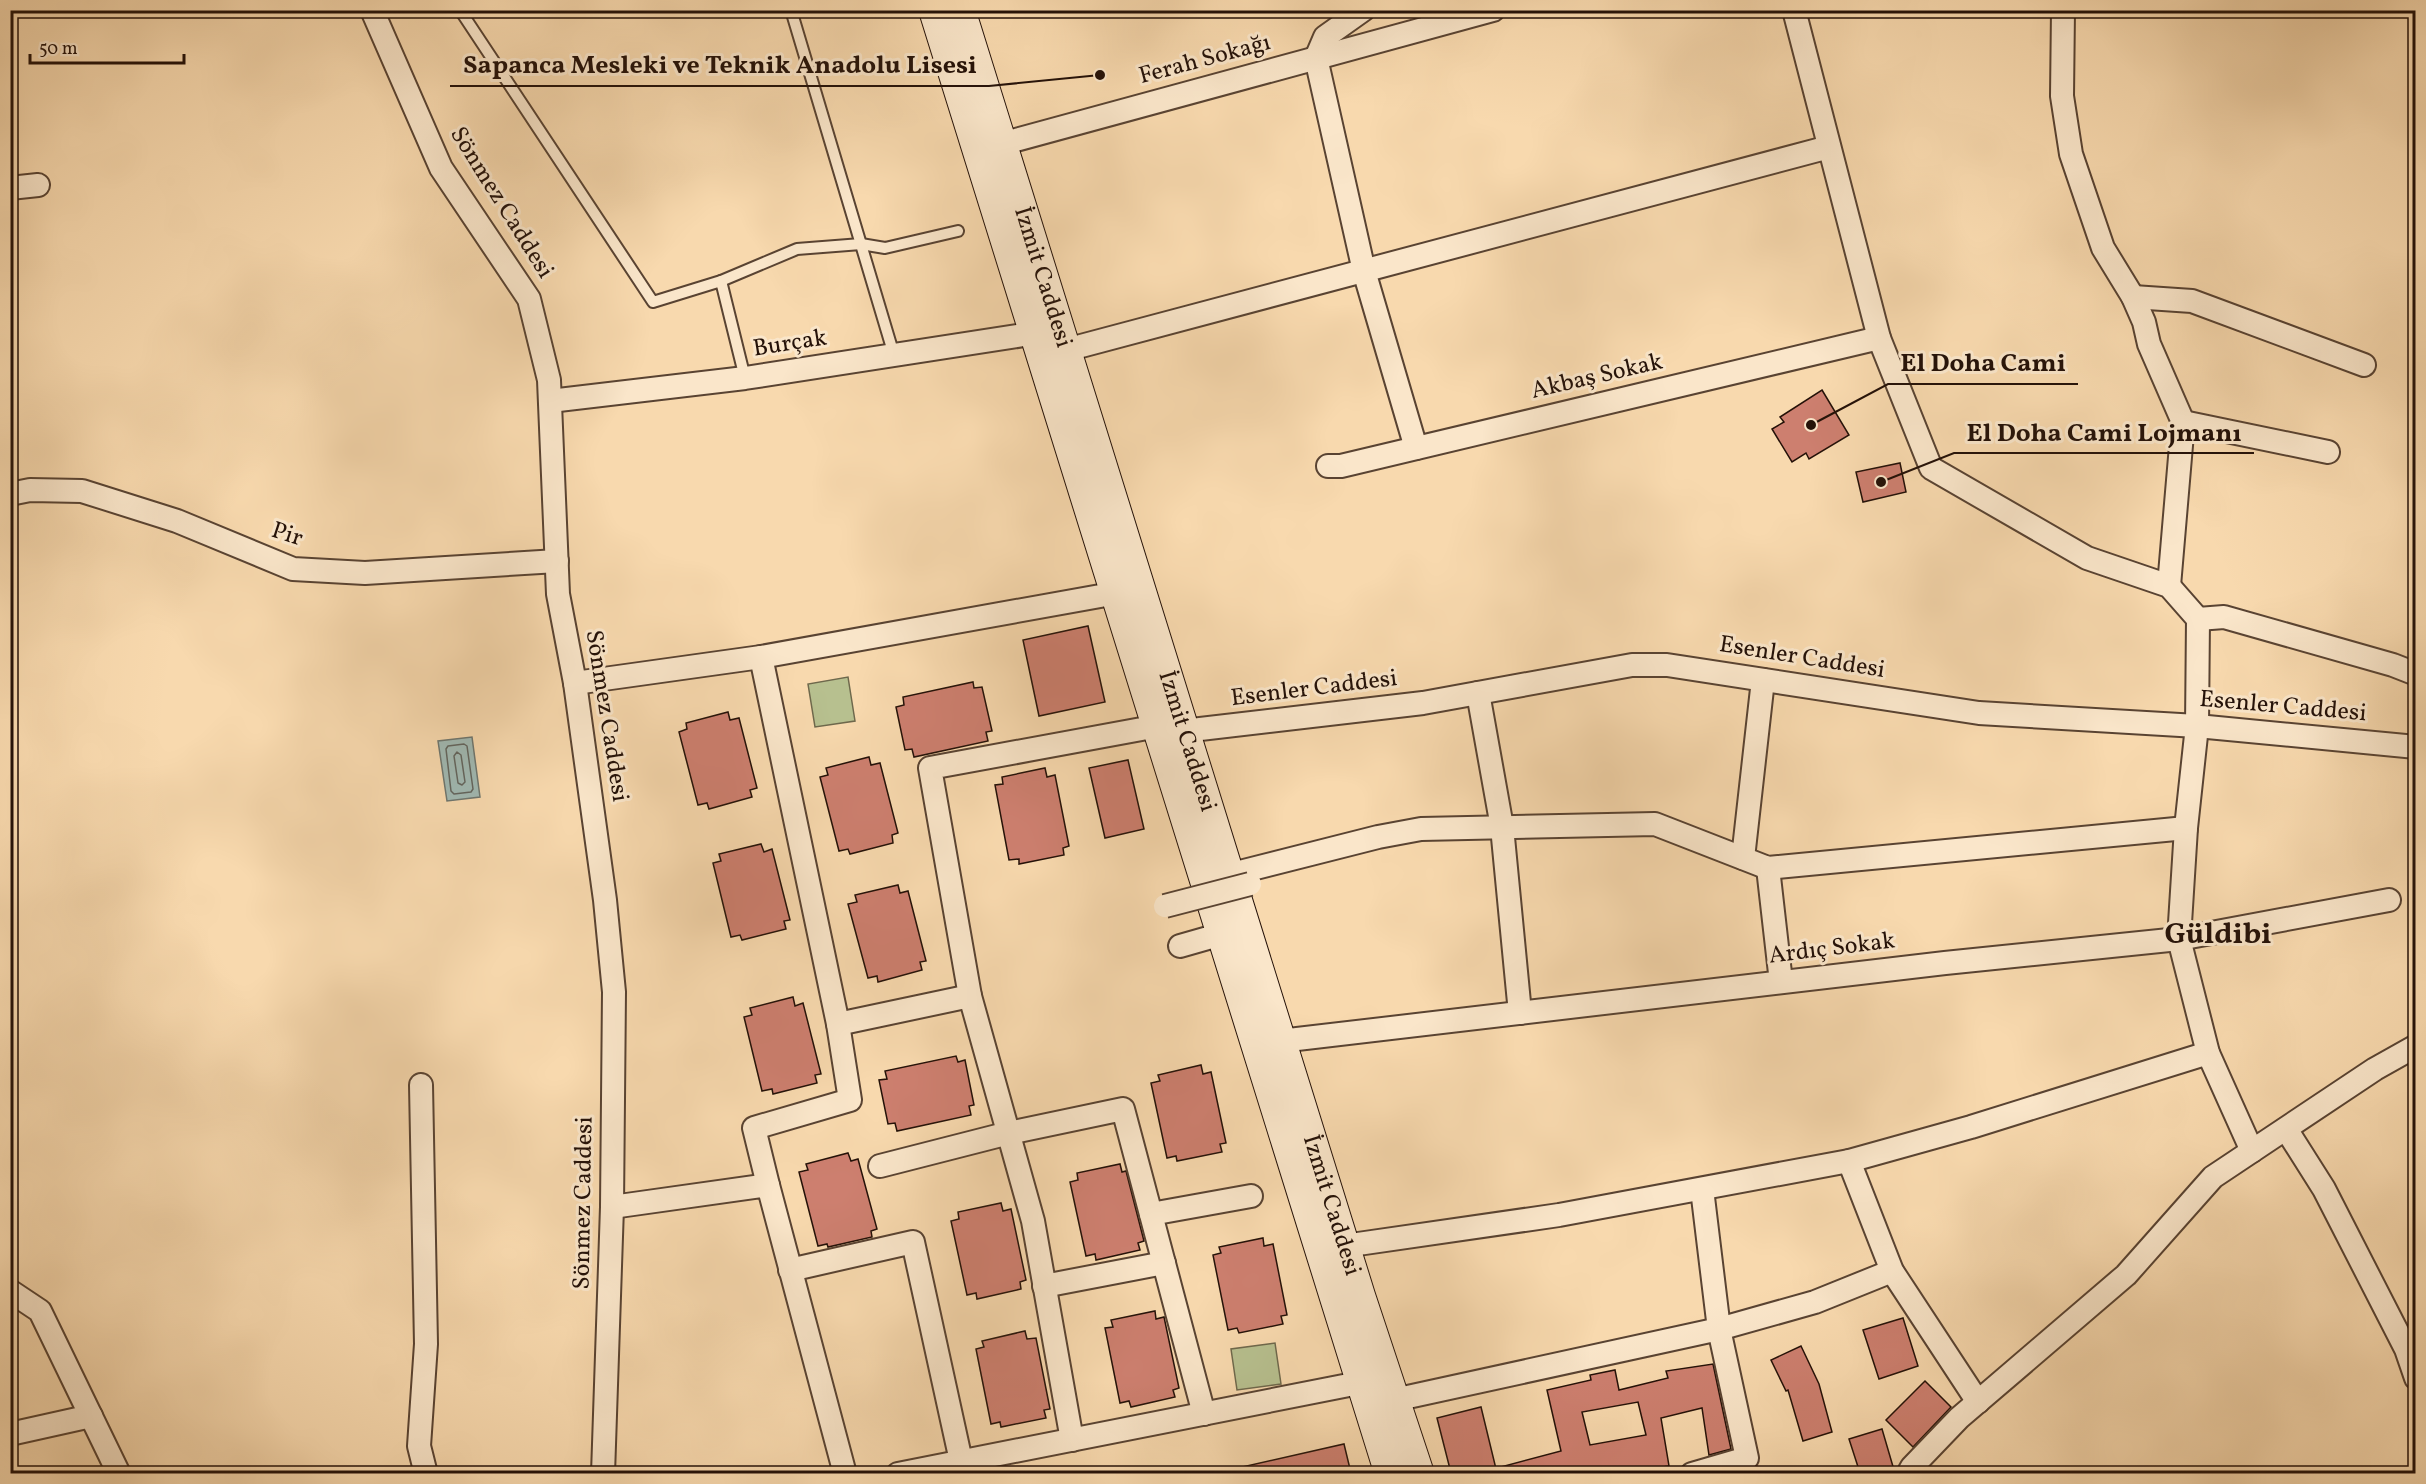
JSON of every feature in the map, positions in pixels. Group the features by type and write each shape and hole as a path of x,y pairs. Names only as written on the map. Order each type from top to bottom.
{"main road":[{"name":"İzmit Caddesi","path":"935,10 1117,593 1170,729 1239,880 1280,1041 1418,1473"},
{"name":"İzmit Caddesi","path":"959,10 1066,350 1170,729 1222,934 1391,1473"}],"street":[{"name":"Sönmez Caddesi","path":"372,10 441,168 529,299 549,380 558,594 575,683 605,900 614,992 612,1207 603,1473"},
{"path":"1364,10 1325,36 1316,58 1364,271 1416,448"},
{"name":"Ferah Sokağı","path":"1001,144 1493,10"},
{"path":"1794,10 1879,338 1931,468 2087,558 2169,586 2198,619 2197,726 2186,828 2179,939 2208,1053 2252,1152"},
{"path":"2063,10 2062,96 2072,154 2103,248 2133,297 2144,322 2149,344 2183,422 2169,586"},
{"path":"1066,350 1829,147"},
{"path":"10,188 38,185"},
{"path":"2133,297 2192,301 2364,365"},
{"name":"Burçak","path":"550,401 745,378 1037,333"},
{"name":"Akbaş Sokak","path":"1328,466 1341,466 1879,338"},
{"path":"2183,422 2328,452"},
{"name":"Pir","path":"10,494 30,490 82,491 177,521 293,569 365,573 557,561"},
{"path":"575,683 761,657 1117,593"},
{"path":"2198,619 2224,617 2392,665 2415,674"},
{"path":"761,657 838,1024 850,1100 754,1128 845,1473"},
{"name":"Esenler Caddesi","path":"970,996 930,768 1170,729 1424,703 1632,665 1667,665 1979,713 2197,726 2415,747"},
{"path":"1743,858 1763,680"},
{"path":"1478,693 1502,827 1520,1013"},
{"path":"1165,906 1239,880 1312,864 1421,829 1655,824 1768,868 2186,828"},
{"path":"1768,868 1781,982"},
{"name":"Ardıç Sokak","path":"1280,1041 1781,982 2179,939 2389,900"},
{"path":"1180,946 1222,934"},
{"path":"838,1024 970,996 1033,1221 1071,1440"},
{"path":"1908,1473 1978,1402 2126,1275 2213,1177 2375,1069 2415,1046"},
{"path":"1344,1246 1559,1215 1850,1161 2208,1053"},
{"path":"421,1086 426,1344 419,1446 426,1473"},
{"path":"880,1166 1009,1133 1123,1109 1204,1414"},
{"path":"2286,1129 2324,1189 2406,1349 2415,1378"},
{"path":"1850,1161 1892,1271 1978,1402"},
{"path":"612,1207 768,1185"},
{"path":"1692,1473 1748,1458 1719,1329 1702,1189"},
{"path":"1151,1214 1251,1196"},
{"path":"790,1270 913,1242 960,1461"},
{"path":"1044,1286 1164,1263"},
{"path":"1394,1400 1719,1329 1815,1302 1892,1271"},
{"path":"10,1291 40,1311 119,1473"},
{"path":"898,1473 935,1470 960,1461 1364,1382"},
{"path":"10,1434 91,1416"}],"lane":[{"path":"460,10 653,302 722,281 797,249 861,244 885,248 958,231"},
{"path":"790,10 894,355"},
{"path":"722,281 745,378"}],"green space":[{"path":"848,677 855,721 815,727 808,684"},
{"path":"1275,1343 1281,1384 1237,1390 1231,1349"}],"water":[{"path":"472,737 480,797 447,801 438,741"}],"building":[{"path":"1822,390 1849,435 1809,459 1806,453 1792,462 1772,429 1784,422 1780,417"},
{"path":"1900,463 1906,492 1863,502 1856,472"},
{"path":"1088,626 1105,702 1039,716 1023,640"},
{"path":"973,682 974,688 982,687 992,731 986,732 988,741 914,757 912,749 905,750 896,707 904,705 903,697"},
{"path":"728,712 730,720 739,718 757,788 750,790 752,797 709,809 707,803 698,805 679,732 687,729 686,723"},
{"path":"869,757 871,765 880,763 898,833 892,835 893,843 850,854 848,849 839,851 820,777 828,775 826,768"},
{"path":"1128,760 1144,829 1105,838 1089,768"},
{"path":"1045,768 1047,777 1055,775 1069,846 1063,848 1064,855 1019,864 1019,859 1009,860 995,785 1003,784 1002,777"},
{"path":"761,844 764,852 772,849 790,920 784,921 786,929 742,940 740,935 731,937 713,863 721,861 719,854"},
{"path":"898,885 900,893 908,891 926,961 920,962 922,970 878,982 877,976 868,978 848,904 857,902 855,895"},
{"path":"793,997 795,1006 803,1003 821,1074 815,1075 817,1083 773,1094 772,1089 762,1091 744,1017 752,1015 750,1008"},
{"path":"956,1056 958,1062 965,1060 974,1105 969,1106 971,1115 897,1131 895,1123 888,1124 879,1080 887,1079 885,1071"},
{"path":"1201,1065 1203,1074 1211,1072 1226,1143 1220,1144 1222,1152 1177,1161 1176,1156 1167,1158 1151,1083 1160,1081 1158,1075"},
{"path":"848,1153 851,1161 858,1159 877,1229 871,1231 872,1237 828,1247 827,1244 818,1246 799,1172 808,1170 806,1164"},
{"path":"1120,1164 1122,1172 1126,1171 1144,1241 1138,1243 1140,1250 1096,1260 1095,1254 1086,1256 1070,1182 1078,1180 1077,1173"},
{"path":"1001,1203 1003,1211 1011,1209 1026,1280 1020,1282 1021,1289 977,1299 976,1293 967,1295 951,1221 959,1219 958,1212"},
{"path":"1263,1238 1264,1246 1273,1244 1287,1315 1281,1316 1283,1324 1239,1333 1237,1328 1228,1330 1213,1255 1221,1253 1219,1247"},
{"path":"1155,1311 1156,1319 1164,1317 1179,1388 1173,1390 1175,1397 1131,1407 1129,1401 1120,1403 1105,1328 1113,1327 1111,1320"},
{"path":"1903,1318 1918,1366 1879,1379 1863,1330"},
{"path":"1025,1331 1027,1339 1036,1338 1050,1409 1044,1410 1046,1418 1001,1427 1000,1422 991,1424 976,1349 984,1347 982,1341"},
{"path":"1801,1346 1819,1384 1832,1432 1803,1441 1788,1390 1786,1391 1771,1360"},
{"path":"1713,1364 1731,1449 1709,1455 1702,1408 1661,1418 1669,1466 1624,1473 1498,1473 1497,1468 1561,1451 1547,1390 1591,1380 1590,1375 1615,1370 1619,1390 1668,1378 1666,1371","holes":["1638,1402 1646,1435 1590,1445 1582,1412"]},
{"path":"1925,1381 1951,1407 1913,1447 1886,1420"},
{"path":"1481,1407 1497,1473 1451,1473 1437,1418"},
{"path":"1882,1429 1894,1470 1882,1473 1860,1473 1849,1439"},
{"path":"1344,1444 1351,1473 1243,1473 1242,1467"}],"place":[{"name":"Sapanca Mesleki ve Teknik Anadolu Lisesi","path":"1100,75"},
{"name":"El Doha Cami","path":"1811,425"},
{"name":"El Doha Cami Lojmanı","path":"1881,482"}],"district":[{"name":"Güldibi","path":"2218,935"}]}
